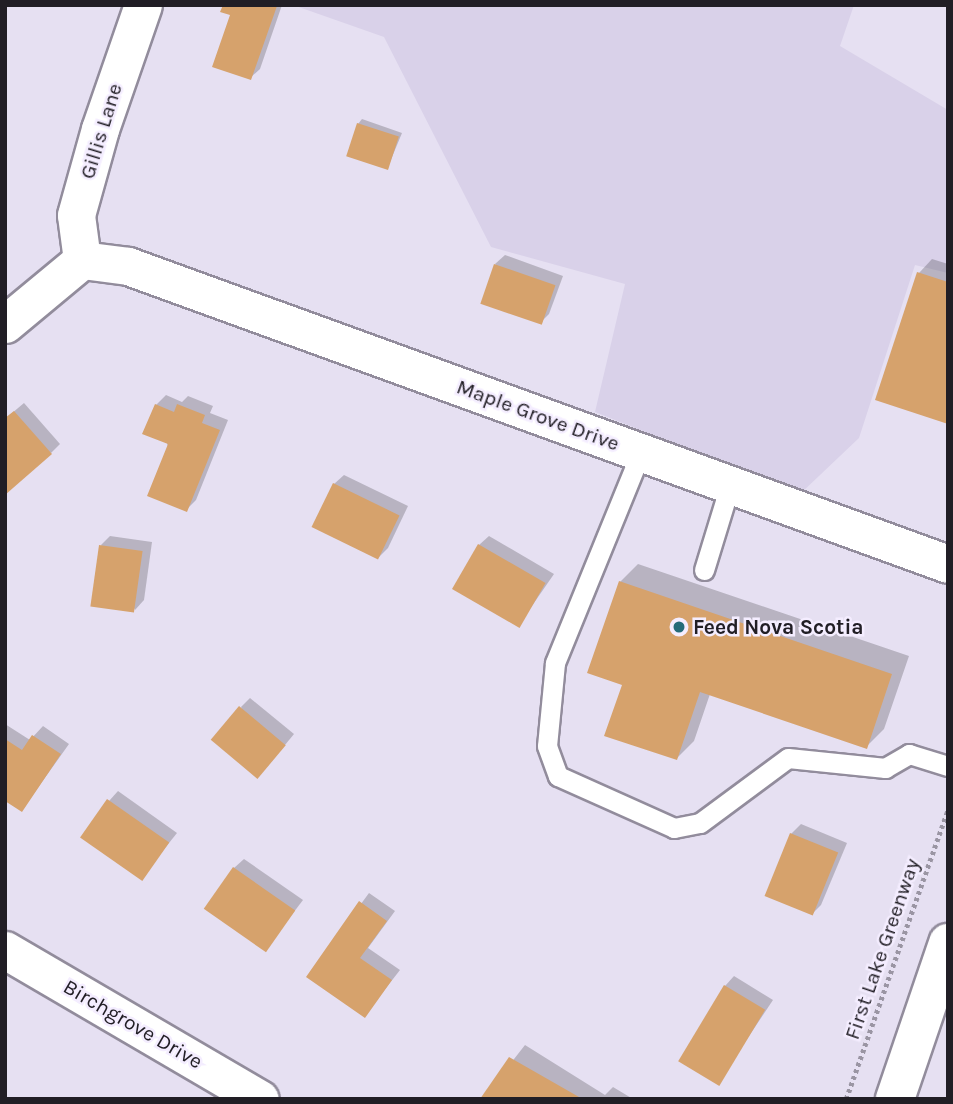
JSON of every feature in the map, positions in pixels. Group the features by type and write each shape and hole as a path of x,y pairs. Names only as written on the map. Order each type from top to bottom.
{"main road":[{"path":"895,1099 948,943"}],"street":[{"name":"Gillis Lane","path":"82,260 76,215 100,129 143,5"},
{"name":"Maple Grove Drive","path":"82,260 128,266 948,564"},
{"path":"5,324 82,260"},
{"name":"Birchgrove Drive","path":"5,950 260,1099"}],"lane":[{"path":"642,452 555,663 547,746 558,776 674,828 700,823 788,758 885,768 909,754 948,766"},
{"path":"704,569 730,485"}],"path":[{"name":"First Lake Greenway","path":"846,1099 948,809"}],"shaded area":[{"path":"293,5 854,5 840,46 948,110 948,273 915,265 859,438 800,494 595,412 625,284 491,247 384,37"}],"building":[{"path":"223,5 277,6 251,80 212,67 230,15 220,12"},
{"path":"357,123 399,137 388,170 346,156"},
{"path":"494,264 555,285 542,325 480,304"},
{"path":"917,272 948,282 948,424 875,400"},
{"path":"155,404 174,412 177,404 205,415 202,423 220,430 187,512 147,496 168,444 142,434"},
{"path":"14,411 52,454 5,495 5,418"},
{"path":"333,483 400,515 378,559 312,527"},
{"path":"478,544 546,583 520,628 452,589"},
{"path":"99,545 143,551 134,613 90,606"},
{"name":"Feed Nova Scotia","path":"619,581 892,674 867,749 700,692 677,760 604,736 622,685 587,673"},
{"path":"239,706 286,745 257,779 211,740"},
{"path":"32,735 61,754 22,812 5,801 5,739 22,750"},
{"path":"107,799 169,843 142,881 80,838"},
{"path":"790,833 838,852 813,916 765,896"},
{"path":"233,867 295,911 266,952 204,909"},
{"path":"359,901 387,921 360,958 392,980 365,1018 306,977"},
{"path":"724,985 765,1010 719,1086 678,1061"},
{"path":"509,1057 579,1097 480,1099"}],"place":[{"name":"Feed Nova Scotia","path":"679,627"}]}
